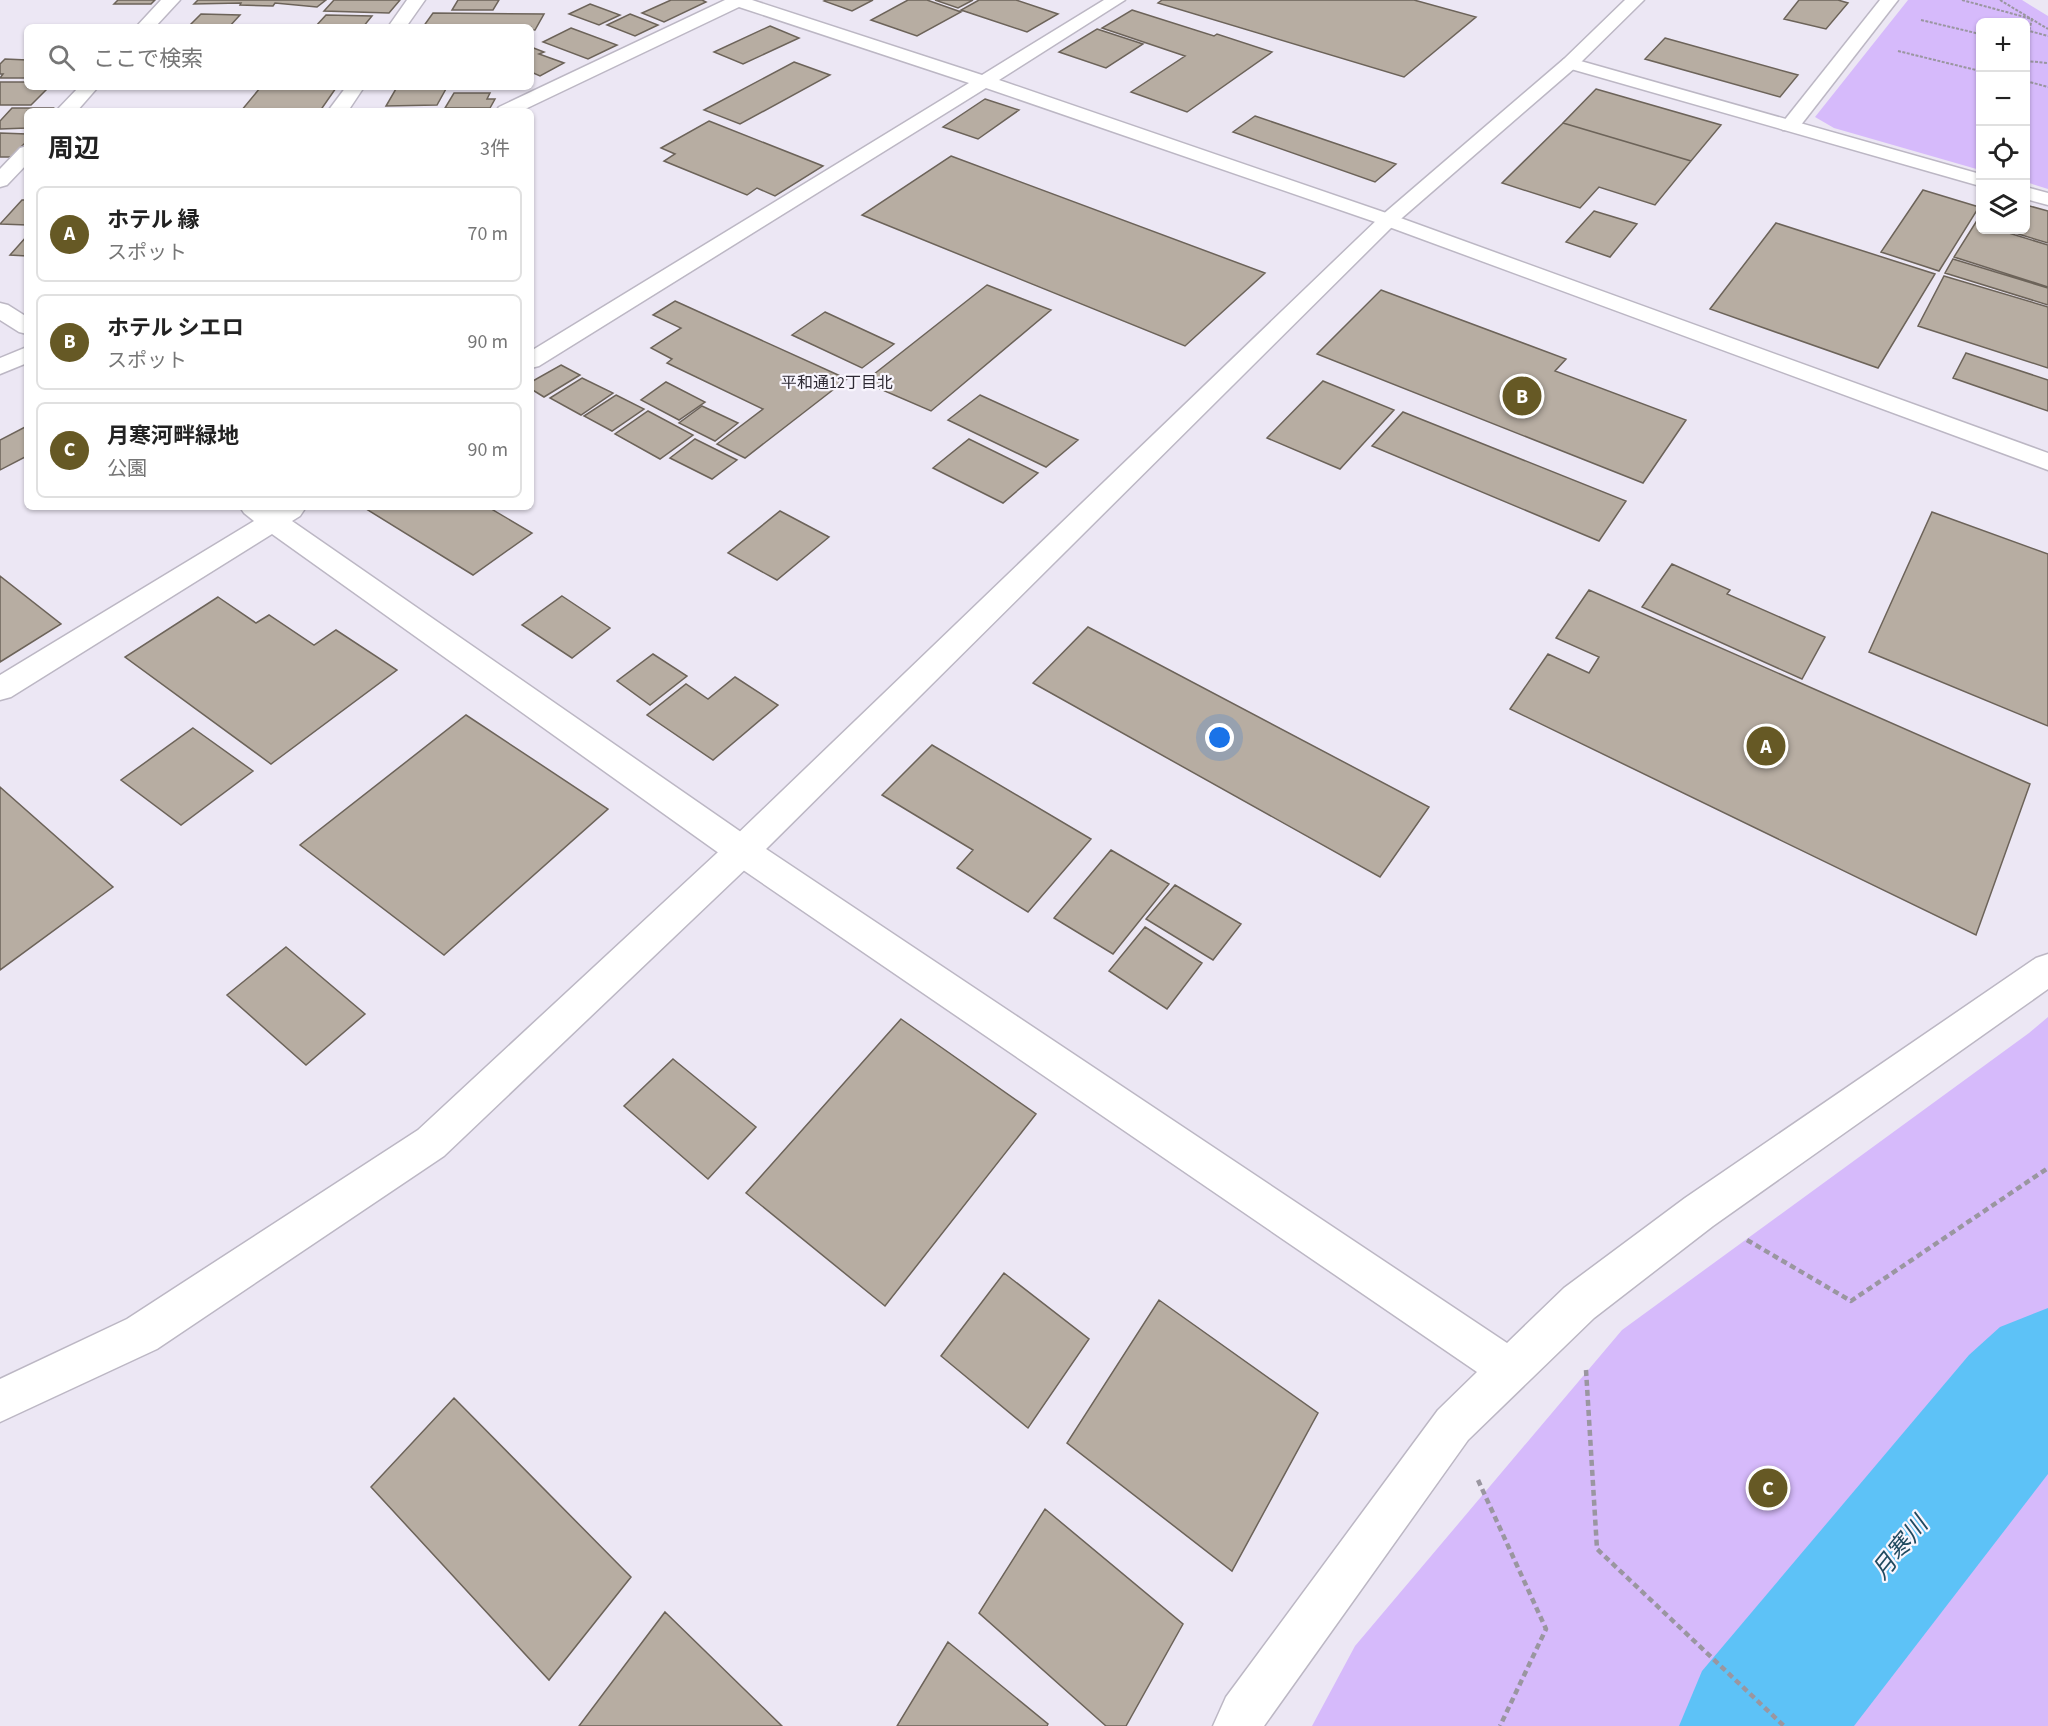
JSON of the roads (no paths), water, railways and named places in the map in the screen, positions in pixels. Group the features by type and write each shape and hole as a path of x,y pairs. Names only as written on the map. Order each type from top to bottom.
{"street":[{"path":"148,24 171,0"},
{"path":"399,24 416,0"},
{"path":"512,108 737,0 1388,220 2048,462"},
{"path":"534,359 1116,0"},
{"path":"0,1401 142,1334 431,1143 742,851 1388,220 1570,63 1635,0"},
{"path":"1790,126 1889,0"},
{"path":"1570,63 1976,179"},
{"path":"69,108 86,90"},
{"path":"340,108 353,90"},
{"path":"0,181 24,156"},
{"path":"2030,195 2048,200"},
{"path":"0,310 24,325"},
{"path":"0,689 274,511 742,851 1510,1370"},
{"path":"1237,1726 1243,1714 1453,1425 1579,1303 1699,1212 2048,969"}],"waterway":[{"name":"月寒川","path":"1757,1726 2017,1403 2048,1375"}],"place":[{"name":"ホテル シエロ","path":"1522,396"},
{"name":"ホテル 縁","path":"1766,746"},
{"name":"月寒河畔緑地","path":"1768,1488"}],"district":[{"name":"平和通12丁目北","path":"837,383"}]}
